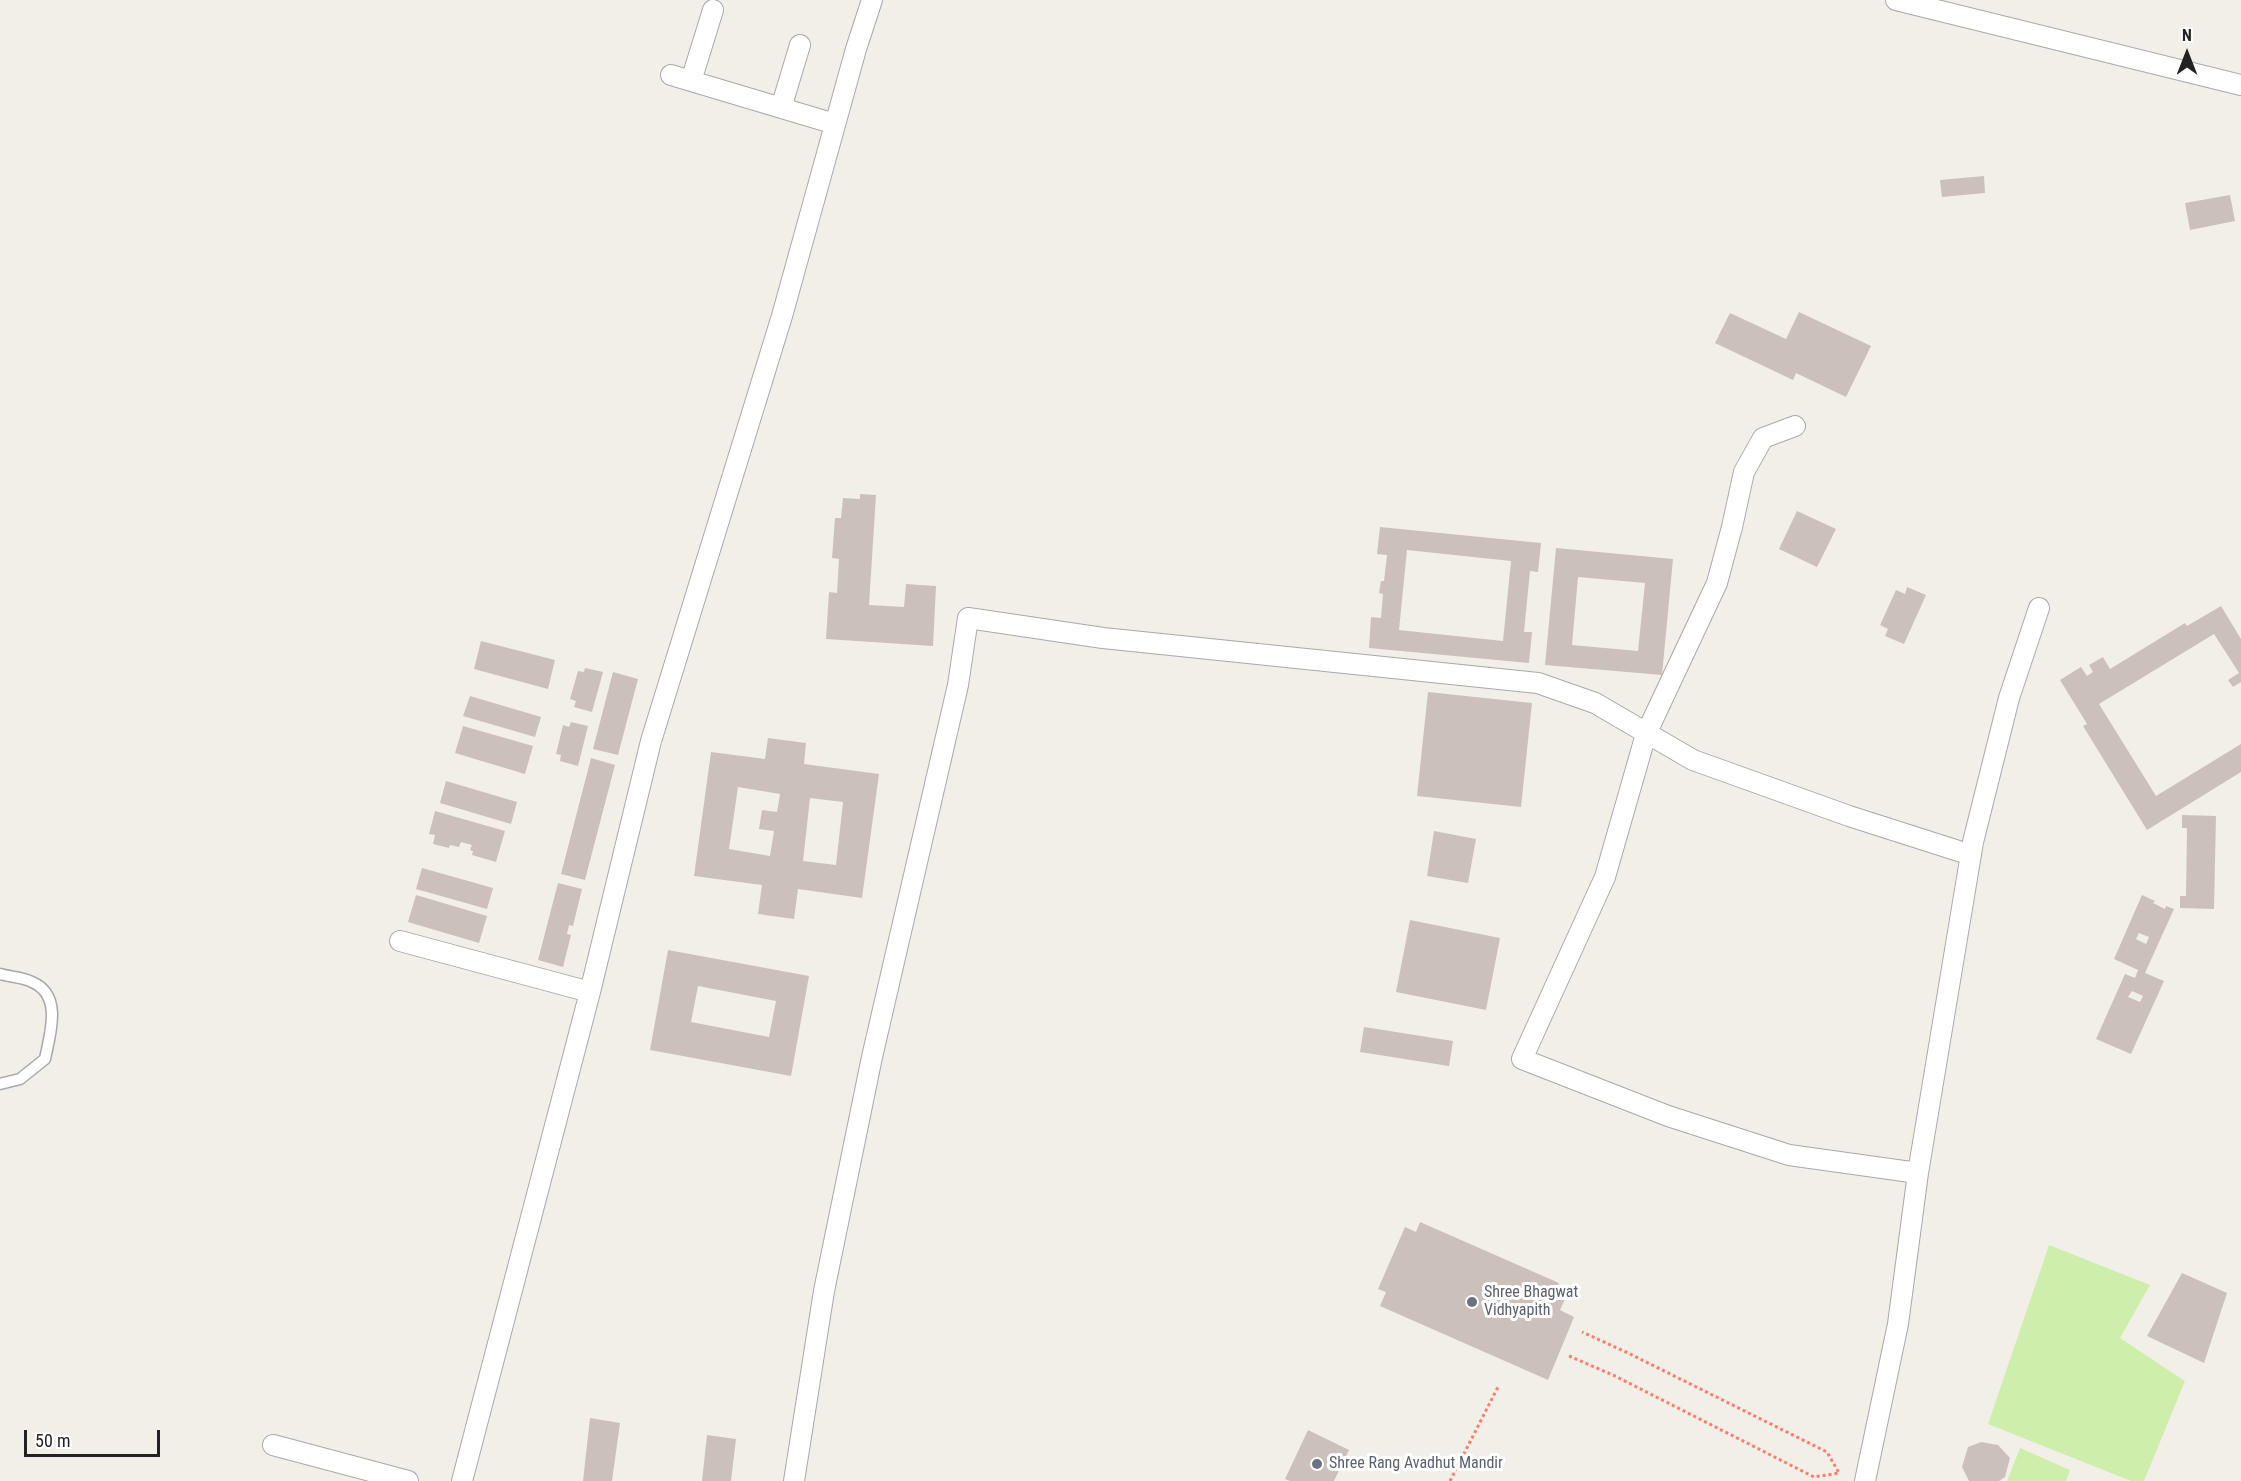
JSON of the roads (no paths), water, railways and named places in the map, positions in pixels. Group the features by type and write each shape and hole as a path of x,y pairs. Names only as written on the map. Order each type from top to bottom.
{"street":[{"path":"462,1481 590,992 651,741 782,316 872,0"},
{"path":"1896,0 2241,85"},
{"path":"691,81 712,10"},
{"path":"781,108 800,45"},
{"path":"671,75 835,124"},
{"path":"1795,426 1762,438 1744,472 1717,583 1646,734 1605,877 1522,1059 1668,1116 1789,1155 1918,1173"},
{"path":"1865,1481 1898,1324 1918,1173 1971,855 2008,698 2039,608"},
{"path":"794,1481 824,1291 872,1057 958,685 968,618 1103,638 1538,683 1595,703 1693,760 1849,816 1971,855"},
{"path":"400,941 590,992"},
{"path":"273,1445 408,1481"}],"lane":[{"path":"0,974 32,981 41,987 48,997 53,1013 45,1059 20,1079 0,1084"}],"place":[{"name":"Shree Bhagwat Vidhyapith","path":"1472,1302"},
{"name":"Shree Rang Avadhut Mandir","path":"1317,1464"}]}
